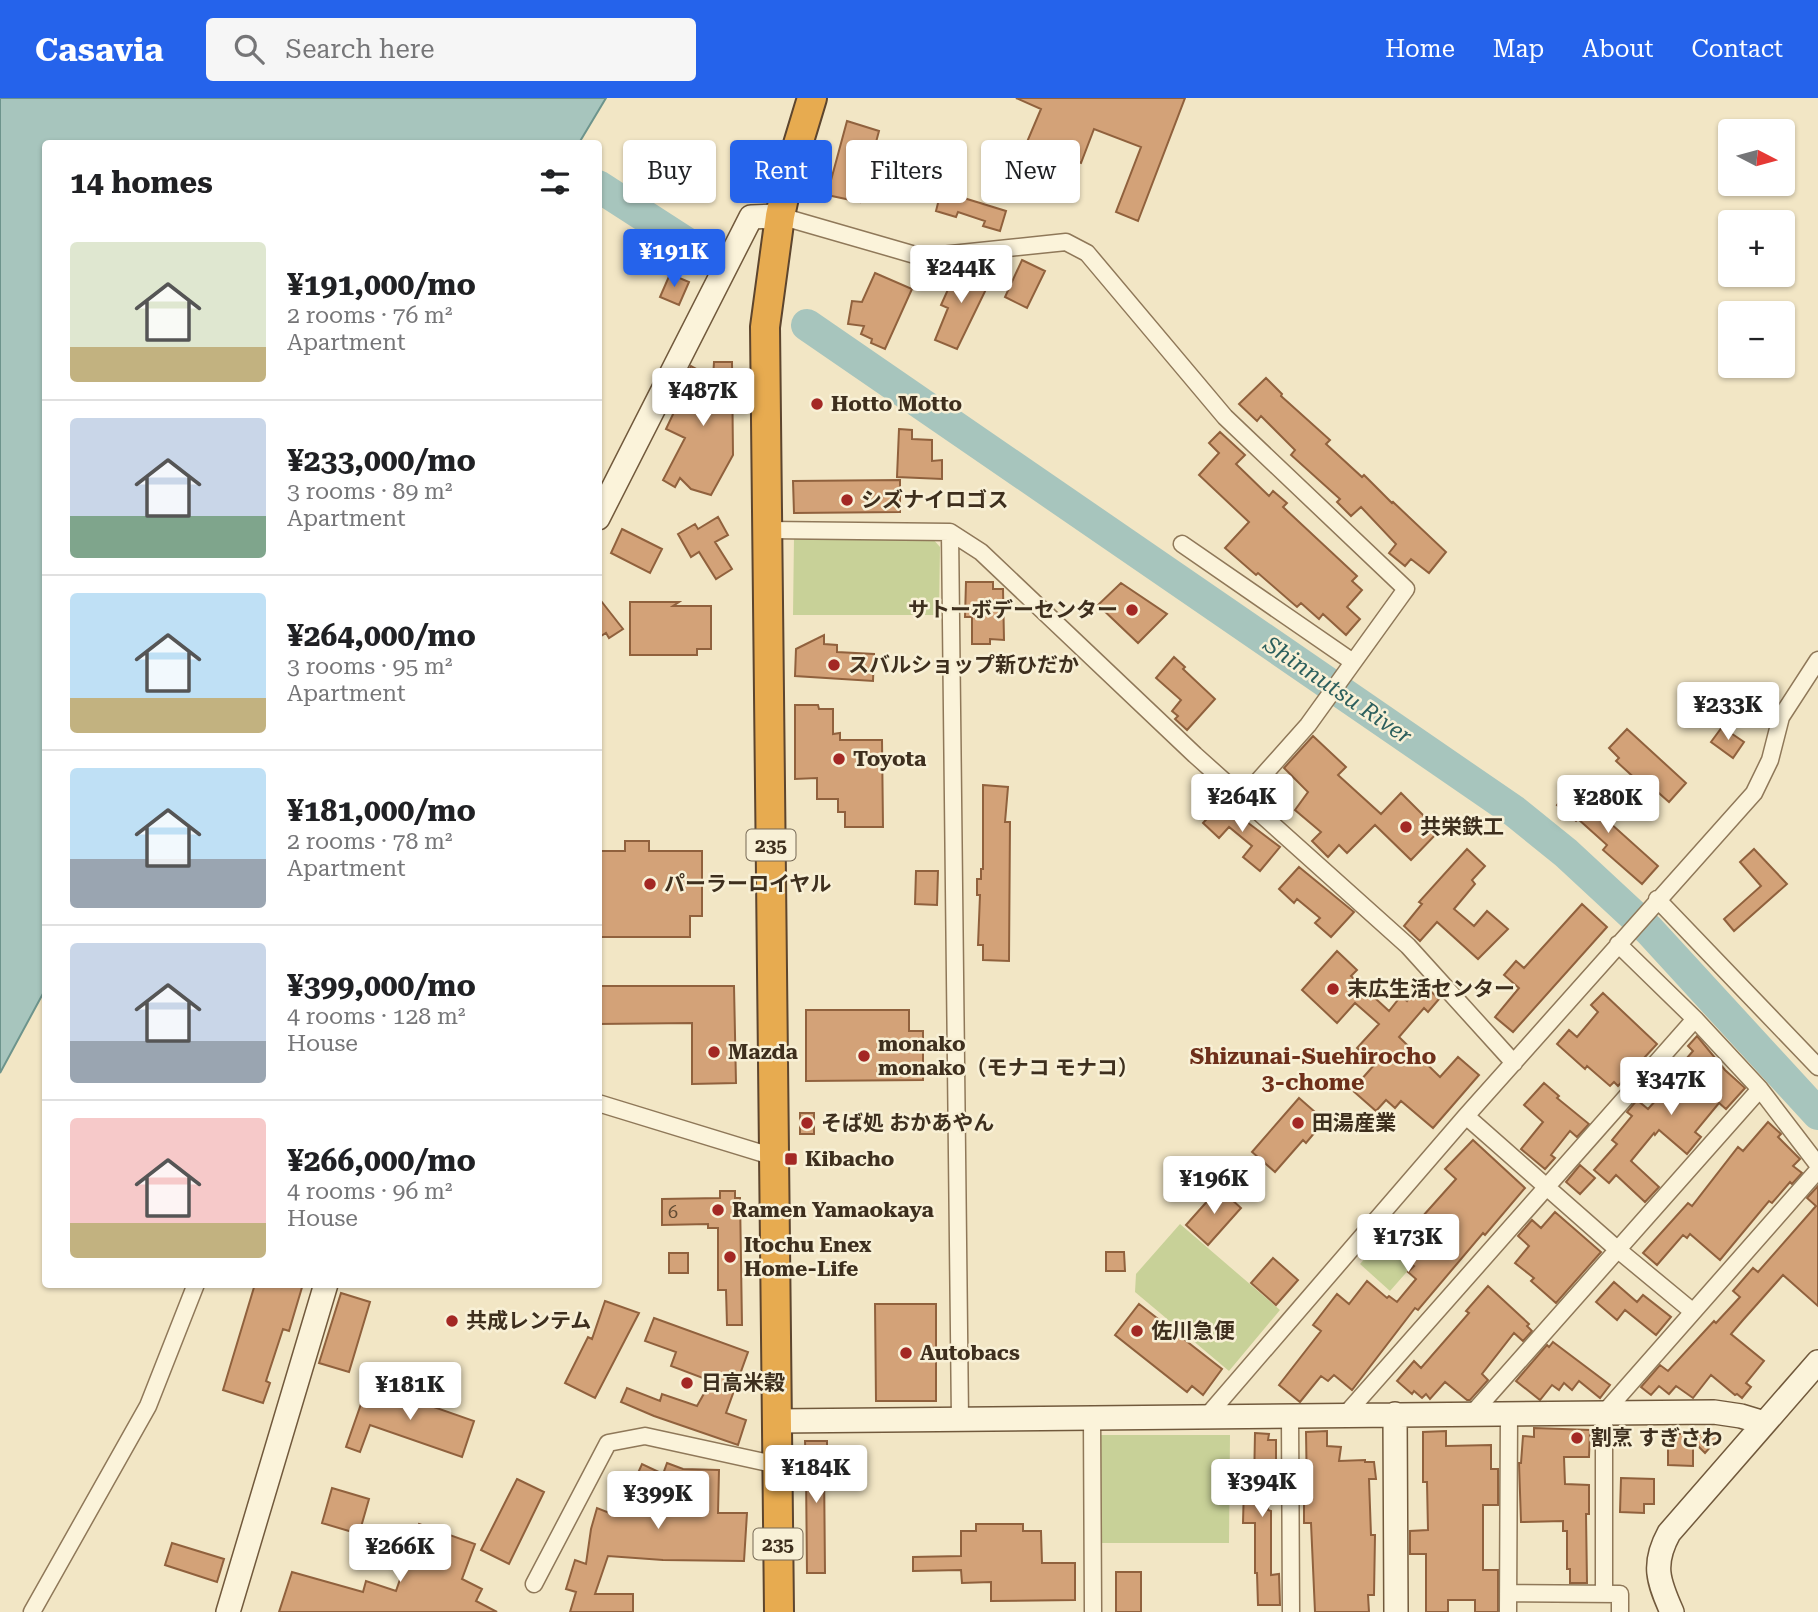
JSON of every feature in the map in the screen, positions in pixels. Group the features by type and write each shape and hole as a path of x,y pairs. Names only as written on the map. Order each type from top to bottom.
{"highway":[{"name":"235","path":"779,1612 765,327 780,216 789,174 812,98"}],"street":[{"path":"602,510 751,218 780,216 922,257 1066,242 1087,253 1225,417 1406,589 1308,725 1243,798"},
{"path":"768,530 950,532 981,552 1195,755 1408,946 1514,1063"},
{"path":"950,532 960,1419"},
{"path":"1182,544 1349,667"},
{"path":"1208,1415 1466,1116 1754,793 1770,760 1781,717 1818,660"},
{"path":"1652,905 1805,1051 1818,1067"},
{"path":"1623,938 1760,1089 1818,1164"},
{"path":"1346,1414 1695,1019"},
{"path":"1472,1414 1760,1089"},
{"path":"602,1104 774,1157"},
{"path":"1466,1116 1692,1311"},
{"path":"1604,1594 1604,1413 1818,1170"},
{"path":"32,1612 148,1405 193,1288"},
{"path":"228,1612 325,1288"},
{"path":"1671,1612 1657,1572 1662,1545 1669,1533 1818,1362"},
{"path":"777,1421 1714,1412 1764,1423"},
{"path":"1508,1414 1508,1612"},
{"path":"1290,1415 1291,1612"},
{"path":"1395,1415 1396,1612"},
{"path":"1092,1418 1093,1612"},
{"path":"534,1584 608,1443 645,1436 778,1465"},
{"path":"1508,1593 1620,1594 1620,1612"}],"green space":[{"path":"794,537 932,538 940,547 939,615 793,615"},
{"path":"1180,1224 1280,1310 1229,1371 1135,1292 1136,1274"},
{"path":"1382,1239 1412,1266 1390,1291 1360,1264"},
{"path":"1101,1435 1230,1435 1229,1543 1101,1543"}],"water":[{"path":"0,98 606,98 581,140 42,140 42,995 0,1073"}],"building":[{"path":"1016,98 1185,98 1138,221 1116,212 1141,147 1094,129 1081,163 1080,140 1028,140 1041,109"},
{"path":"847,121 879,131 877,140 846,140 846,199 832,196 832,176"},
{"path":"967,199 1006,211 1000,231 983,226 985,221 958,212 956,217 936,211 938,203 967,203"},
{"path":"1022,260 1045,271 1027,308 1005,297"},
{"path":"959,265 991,279 957,349 935,340 948,308 941,305"},
{"path":"875,273 912,289 885,349 871,343 872,339 861,334 864,326 848,324 852,301 862,302"},
{"path":"670,274 689,282 679,305 660,297"},
{"path":"714,362 732,362 733,455 711,495 691,489 680,478 675,487 663,480 685,438 666,429 675,410 670,408 691,366 713,378"},
{"path":"1266,378 1281,396 1330,440 1326,444 1362,477 1364,475 1446,552 1429,573 1411,559 1405,566 1389,553 1396,544 1361,507 1351,516 1337,502 1340,499 1291,455 1295,450 1261,416 1257,421 1239,404"},
{"path":"899,429 912,430 912,439 932,440 932,461 942,460 942,479 897,477"},
{"path":"1220,432 1245,455 1236,464 1269,496 1273,491 1287,503 1283,507 1357,576 1352,581 1362,590 1347,607 1360,619 1346,635 1323,614 1319,619 1301,603 1297,607 1225,548 1249,522 1199,475 1219,453 1209,443"},
{"name":"シズナイロゴス","path":"900,480 900,512 794,513 793,481"},
{"path":"718,517 728,535 715,542 732,569 716,579 699,552 691,557 678,534 695,524 698,529"},
{"path":"622,529 662,549 650,573 611,553"},
{"path":"966,582 993,582 993,589 1003,589 1004,640 990,639 990,644 972,644 972,617 965,617"},
{"name":"サトーボデーセンター","path":"1121,583 1167,614 1138,643 1098,605"},
{"path":"602,602 623,629 609,638 606,633 602,636"},
{"path":"630,602 679,602 673,606 711,606 711,649 697,649 697,655 630,655"},
{"name":"スバルショップ新ひだか","path":"824,635 824,644 837,645 837,652 874,654 873,681 795,676 796,649"},
{"path":"1174,657 1215,699 1187,730 1175,719 1178,716 1172,711 1181,700 1156,678"},
{"name":"Toyota","path":"795,705 818,705 819,709 833,709 833,734 840,733 840,740 882,740 883,827 845,827 845,812 838,812 838,799 817,799 817,778 795,779"},
{"path":"1722,727 1744,742 1733,758 1711,742"},
{"path":"1627,729 1686,783 1669,802 1643,779 1640,783 1616,761 1619,758 1609,748"},
{"path":"1313,736 1346,767 1338,775 1381,814 1401,793 1439,831 1411,860 1375,825 1347,853 1339,845 1328,857 1312,841 1321,832 1295,810 1308,792 1284,768"},
{"path":"983,785 1008,787 1005,822 1010,822 1009,961 983,960 983,945 978,945 980,895 977,895 977,879 981,879 983,869"},
{"path":"1573,785 1593,802 1590,805 1658,866 1642,884 1603,850 1607,845 1578,819 1576,821 1557,805"},
{"path":"1225,799 1241,814 1239,816 1280,847 1260,871 1243,857 1252,846 1229,827 1219,838 1203,823"},
{"name":"パーラーロイヤル","path":"625,841 649,841 649,851 702,851 702,916 690,916 690,937 602,937 602,851 625,851"},
{"path":"1467,849 1485,866 1472,880 1475,884 1454,909 1474,926 1487,911 1508,929 1478,959 1437,922 1420,941 1404,926 1422,904 1419,902"},
{"path":"1754,849 1787,884 1734,931 1724,919 1761,886 1740,862"},
{"path":"1299,867 1354,912 1331,937 1315,923 1320,918 1297,899 1294,903 1279,889"},
{"path":"916,871 938,871 937,905 915,904"},
{"path":"1582,904 1607,927 1513,1032 1495,1017 1519,988 1504,975 1516,961 1524,968"},
{"path":"1337,951 1357,970 1351,976 1389,1011 1401,996 1407,1001 1422,983 1439,999 1428,1012 1424,1008 1399,1037 1440,1077 1458,1057 1479,1075 1433,1128 1401,1101 1395,1108 1386,1100 1376,1111 1352,1090 1375,1064 1357,1048 1379,1024 1355,1003 1337,1023 1302,990"},
{"name":"Mazda","path":"602,986 734,986 736,1083 692,1084 692,1023 602,1024"},
{"path":"1603,993 1657,1044 1618,1086 1614,1082 1610,1086 1587,1066 1585,1069 1557,1044 1569,1030 1577,1037 1598,1012 1591,1005"},
{"name":"monako monako（モナコ モナコ）","path":"806,1010 909,1010 909,1031 923,1031 923,1080 806,1081"},
{"path":"1697,1036 1725,1070 1745,1088 1726,1109 1719,1103 1695,1132 1701,1137 1687,1154 1659,1130 1655,1135 1654,1133 1631,1161 1659,1187 1645,1202 1616,1175 1609,1183 1594,1170 1617,1144 1612,1140 1632,1116 1627,1112 1637,1100 1648,1109 1683,1070 1680,1066 1693,1051 1688,1046"},
{"path":"1544,1083 1559,1096 1557,1098 1589,1124 1577,1137 1570,1131 1551,1155 1555,1158 1545,1169 1521,1149 1543,1122 1524,1105"},
{"path":"1299,1098 1323,1119 1313,1129 1316,1131 1306,1143 1303,1140 1275,1172 1252,1152"},
{"name":"そば処 おかあやん","path":"800,1113 814,1113 814,1134 800,1134"},
{"path":"1768,1122 1781,1134 1778,1137 1800,1159 1793,1166 1802,1173 1792,1184 1790,1182 1772,1203 1769,1201 1720,1260 1690,1234 1687,1238 1683,1235 1657,1265 1643,1253 1688,1203 1692,1206 1738,1147 1743,1151"},
{"path":"1473,1140 1525,1188 1418,1310 1415,1308 1352,1390 1334,1375 1328,1381 1321,1376 1300,1402 1279,1385 1321,1331 1313,1325 1337,1294 1349,1304 1367,1281 1387,1298 1389,1296 1397,1302 1416,1279 1408,1272 1414,1266 1406,1260 1410,1256 1397,1245 1456,1179 1445,1169"},
{"path":"1580,1165 1595,1178 1580,1194 1566,1182"},
{"path":"1818,1186 1818,1306 1783,1275 1731,1334 1764,1361 1746,1383 1751,1387 1742,1398 1711,1375 1693,1398 1676,1386 1669,1394 1659,1386 1651,1395 1641,1387 1660,1365 1668,1371 1740,1297 1733,1291 1753,1268 1758,1272 1816,1206 1807,1198"},
{"path":"1219,1188 1241,1208 1208,1245 1186,1225"},
{"path":"720,1191 735,1191 735,1198 740,1198 742,1325 727,1325 726,1290 718,1290 718,1228 708,1228 708,1224 662,1225 662,1199 720,1198"},
{"path":"1555,1212 1601,1252 1556,1303 1531,1281 1534,1278 1515,1263 1529,1246 1518,1236 1532,1220 1541,1228"},
{"path":"1106,1252 1124,1252 1125,1271 1106,1271"},
{"path":"669,1253 688,1253 688,1273 669,1273"},
{"path":"1273,1258 1298,1280 1276,1305 1251,1283"},
{"path":"1614,1282 1637,1302 1643,1295 1671,1317 1656,1335 1625,1310 1617,1320 1596,1302"},
{"path":"1488,1286 1529,1324 1527,1326 1532,1331 1523,1341 1514,1333 1482,1374 1488,1380 1470,1400 1445,1382 1430,1399 1426,1394 1422,1398 1414,1391 1412,1394 1397,1381 1414,1361 1421,1368 1469,1313 1466,1311"},
{"path":"254,1288 302,1288 289,1331 283,1329 266,1381 270,1383 263,1403 223,1390"},
{"path":"341,1293 370,1302 349,1372 319,1363"},
{"path":"605,1301 639,1313 595,1398 565,1383 588,1337 592,1339"},
{"name":"Autobacs","path":"875,1304 936,1304 936,1401 876,1401"},
{"path":"1139,1304 1222,1369 1203,1395 1192,1386 1187,1392 1115,1335"},
{"path":"654,1318 748,1352 726,1413 746,1420 738,1445 621,1402 627,1388 660,1401 662,1394 697,1406 711,1381 671,1366 676,1352 645,1341"},
{"path":"1553,1342 1610,1385 1600,1398 1579,1381 1572,1390 1564,1383 1559,1390 1552,1385 1540,1400 1516,1381 1547,1345 1549,1347"},
{"path":"368,1384 474,1421 462,1457 370,1425 360,1452 346,1447"},
{"path":"1534,1428 1590,1430 1589,1457 1564,1457 1565,1484 1589,1485 1589,1514 1586,1514 1587,1583 1570,1583 1570,1569 1567,1569 1567,1531 1563,1531 1563,1521 1521,1522 1519,1463 1523,1436 1534,1437"},
{"path":"1327,1431 1327,1446 1341,1447 1339,1461 1374,1462 1376,1479 1369,1479 1371,1535 1375,1535 1374,1595 1368,1595 1369,1612 1315,1612 1311,1523 1304,1523 1304,1496 1307,1496 1306,1432"},
{"path":"1446,1431 1446,1446 1491,1445 1491,1469 1498,1469 1498,1505 1483,1505 1483,1570 1498,1570 1498,1612 1475,1612 1475,1600 1448,1600 1448,1612 1426,1612 1426,1554 1410,1554 1410,1531 1428,1530 1427,1482 1423,1482 1423,1432"},
{"path":"1255,1433 1269,1434 1268,1440 1276,1440 1276,1467 1269,1467 1268,1510 1271,1511 1271,1575 1279,1574 1280,1605 1258,1605 1255,1523 1243,1523 1244,1485 1254,1485"},
{"path":"1668,1434 1721,1435 1705,1453 1693,1441 1693,1466 1668,1465"},
{"path":"805,1441 827,1441 827,1465 824,1465 825,1573 807,1573 806,1472 816,1473 806,1469"},
{"path":"667,1463 683,1469 719,1470 718,1513 747,1513 744,1561 608,1556 595,1594 633,1594 633,1612 570,1612 576,1592 566,1589 575,1560 586,1564 597,1508 612,1514 628,1479 634,1482 642,1464 663,1474"},
{"path":"1621,1478 1654,1479 1654,1504 1644,1504 1644,1513 1620,1512"},
{"path":"517,1479 544,1492 509,1564 481,1550"},
{"path":"332,1488 369,1499 359,1534 322,1523"},
{"path":"419,1524 475,1544 462,1579 482,1589 476,1601 497,1612 279,1612 292,1572 363,1592 366,1581 396,1591"},
{"path":"976,1524 1023,1524 1023,1531 1041,1531 1042,1563 1075,1563 1075,1600 991,1601 991,1582 962,1583 961,1570 913,1571 913,1557 961,1556 961,1531 976,1531"},
{"path":"172,1543 224,1559 217,1582 165,1565"},
{"path":"1116,1572 1141,1572 1141,1612 1116,1612"}],"waterway":[{"name":"Shinnutsu River","path":"602,189 708,257"},
{"name":"Shinnutsu River","path":"807,325 1514,811 1566,853 1649,930 1818,1114"}],"place":[{"name":"Hotto Motto","path":"817,404"},
{"name":"シズナイロゴス","path":"847,500"},
{"name":"サトーボデーセンター","path":"1132,610"},
{"name":"スバルショップ新ひだか","path":"834,665"},
{"name":"Toyota","path":"839,759"},
{"name":"共栄鉄工","path":"1406,827"},
{"name":"パーラーロイヤル","path":"650,884"},
{"name":"末広生活センター","path":"1333,989"},
{"name":"Mazda","path":"714,1052"},
{"name":"monako monako（モナコ モナコ）","path":"864,1056"},
{"name":"そば処 おかあやん","path":"807,1123"},
{"name":"田湯産業","path":"1298,1123"},
{"name":"Kibacho","path":"791,1159"},
{"name":"Ramen Yamaokaya","path":"718,1210"},
{"name":"Itochu Enex Home-Life","path":"730,1257"},
{"name":"共成レンテム","path":"452,1321"},
{"name":"佐川急便","path":"1137,1331"},
{"name":"Autobacs","path":"906,1353"},
{"name":"日高米穀","path":"687,1383"},
{"name":"割烹 すぎさわ","path":"1577,1438"}],"district":[{"name":"Shizunai-Suehirocho 3-chome","path":"1313,1069"}]}
